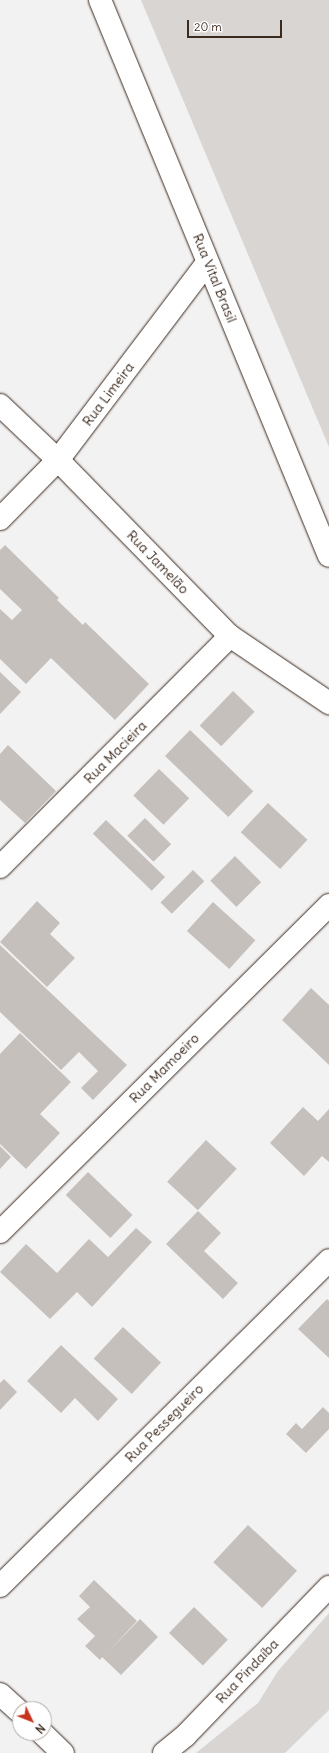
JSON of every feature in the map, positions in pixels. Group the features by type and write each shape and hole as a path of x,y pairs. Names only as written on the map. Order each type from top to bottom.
{"street":[{"name":"Rua Vital Brasil","path":"100,0 329,556"},
{"name":"Rua Limeira","path":"0,519 58,460 208,262"},
{"name":"Rua Jamelão","path":"0,405 58,460 230,636 329,703"},
{"name":"Rua Macieira","path":"0,867 230,636"},
{"name":"Rua Mamoeiro","path":"0,1232 329,904"},
{"name":"Rua Pessegueiro","path":"0,1586 329,1260"},
{"name":"Rua Pindaíba","path":"164,1753 186,1735 329,1587"},
{"path":"0,1694 12,1705"},
{"path":"51,1741 64,1753"}],"shaded area":[{"path":"141,0 329,0 329,447"},
{"path":"329,1613 329,1710 285,1753 196,1753 258,1703 278,1671"}],"building":[{"path":"5,545 59,598 57,600 83,625 85,622 149,684 115,720 51,658 26,684 0,659 0,609 12,620 22,610 0,589 0,550"},
{"path":"0,672 21,692 0,714"},
{"path":"233,691 255,712 221,746 200,726"},
{"path":"190,730 253,791 228,817 165,756"},
{"path":"8,745 56,791 25,823 0,800 0,754"},
{"path":"159,769 189,798 164,825 133,796"},
{"path":"268,803 307,840 280,869 241,832"},
{"path":"145,818 171,844 153,862 127,836"},
{"path":"106,820 165,877 152,891 93,834"},
{"path":"235,856 261,882 236,907 210,881"},
{"path":"193,870 204,881 172,914 160,903"},
{"path":"37,901 60,923 50,934 75,958 47,987 0,942"},
{"path":"213,902 255,940 229,969 187,931"},
{"path":"0,945 127,1065 93,1100 81,1088 98,1071 79,1052 61,1070 0,1012"},
{"path":"311,988 329,1005 329,1065 282,1020"},
{"path":"20,1033 71,1082 40,1114 60,1133 26,1169 0,1144 0,1054"},
{"path":"303,1107 318,1121 329,1109 329,1162 322,1156 304,1176 270,1143"},
{"path":"206,1140 237,1169 198,1210 167,1182"},
{"path":"0,1146 11,1157 0,1169"},
{"path":"88,1172 133,1215 110,1238 66,1195"},
{"path":"198,1211 221,1233 204,1251 238,1283 223,1299 166,1244"},
{"path":"136,1228 152,1242 92,1307 77,1292 50,1319 0,1272 26,1244 57,1273 89,1239 108,1257"},
{"path":"327,1299 329,1301 329,1358 298,1329"},
{"path":"123,1327 161,1362 132,1394 94,1358"},
{"path":"61,1345 118,1399 98,1421 75,1398 61,1413 27,1381"},
{"path":"4,1379 17,1392 0,1410 0,1383"},
{"path":"323,1407 329,1413 329,1429 306,1453 286,1434 296,1423 302,1429"},
{"path":"248,1525 297,1571 262,1608 213,1562"},
{"path":"94,1580 137,1621 107,1653 140,1619 158,1637 121,1675 102,1657 100,1660 85,1646 95,1636 77,1619 90,1607 79,1596"},
{"path":"194,1607 228,1640 203,1666 169,1633"}]}
